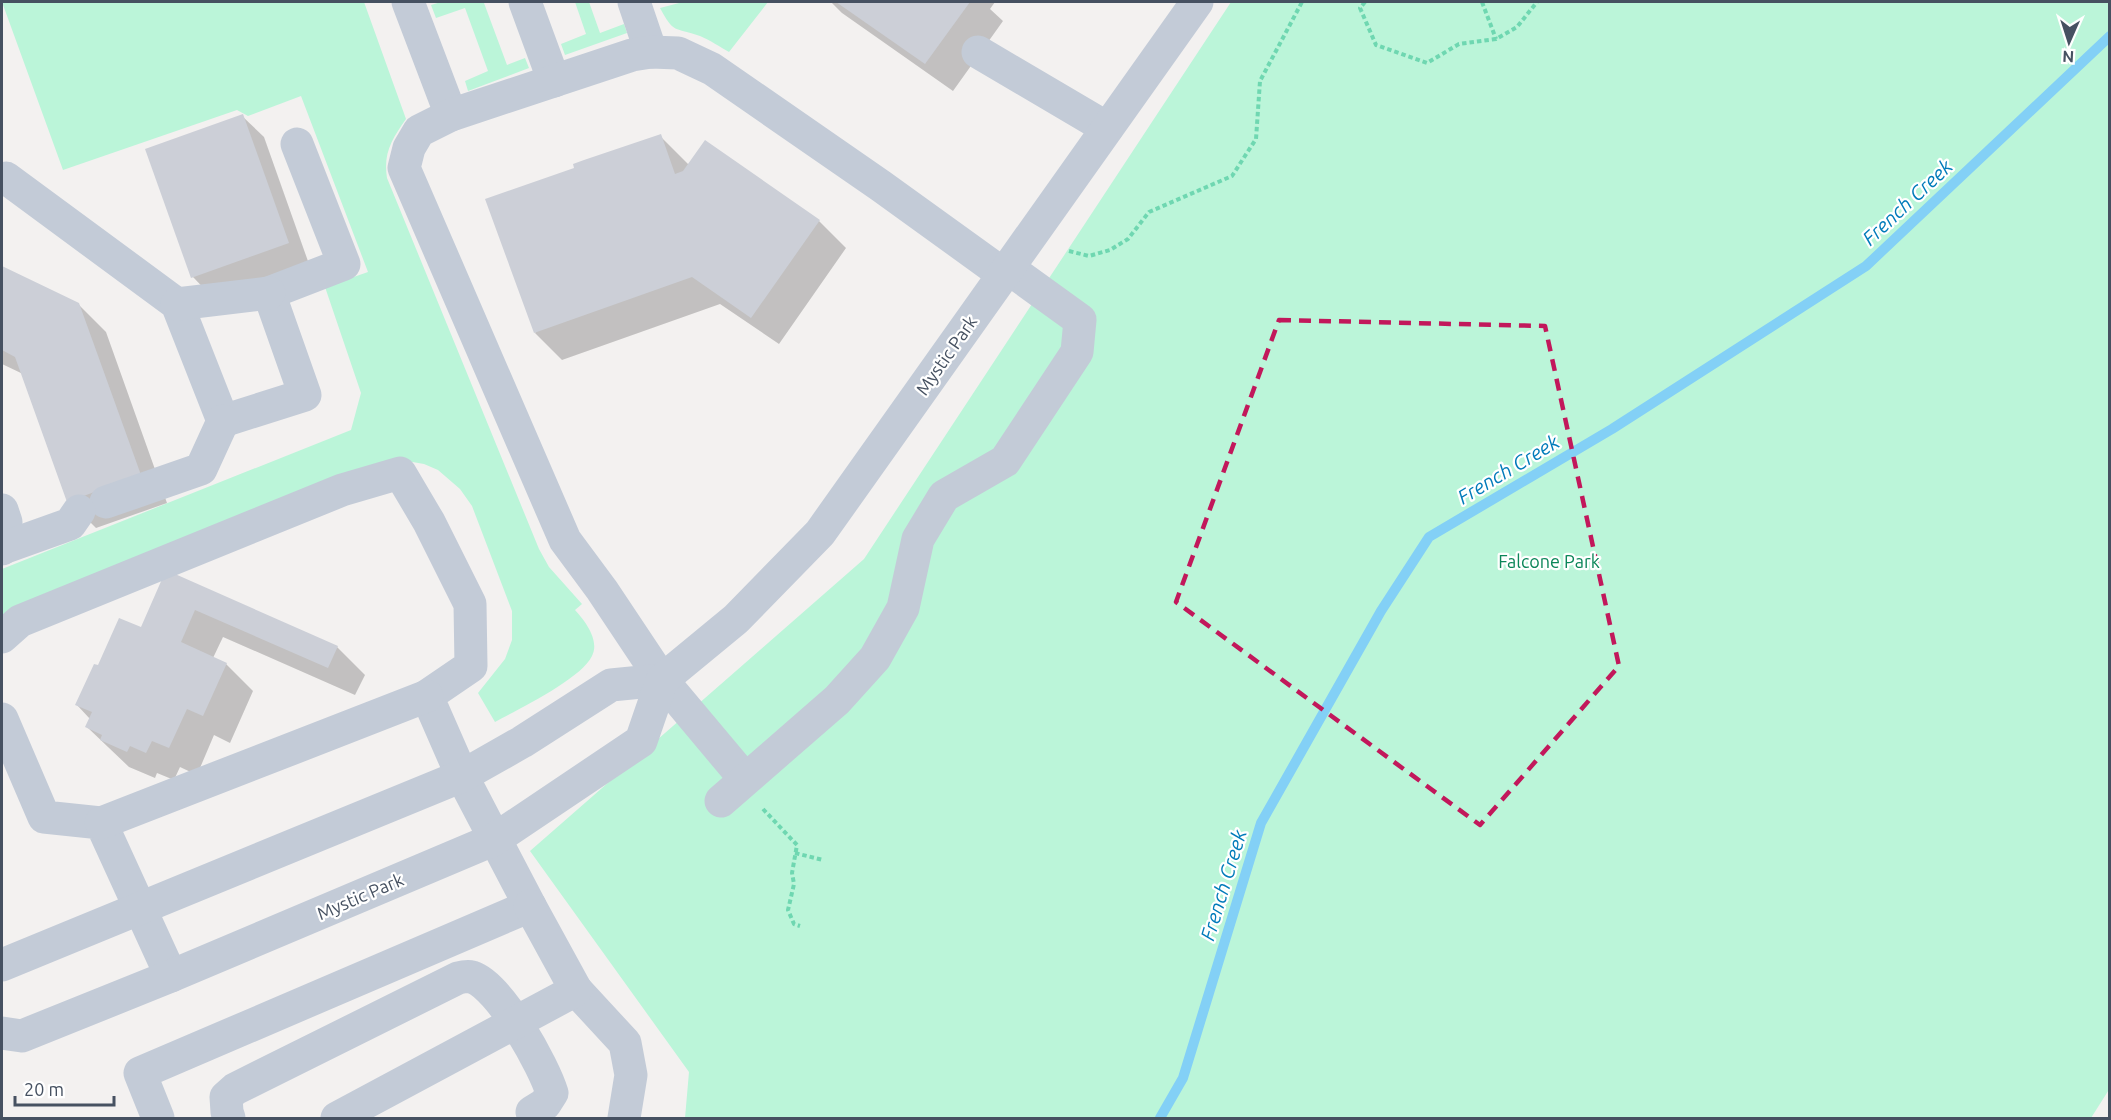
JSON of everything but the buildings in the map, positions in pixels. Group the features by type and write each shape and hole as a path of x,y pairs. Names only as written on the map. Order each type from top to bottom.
{"street":[{"path":"408,2 451,115"},
{"path":"525,2 554,81"},
{"path":"634,2 651,52"},
{"name":"Mystic Park","path":"2,1034 22,1036 171,976 495,839 641,741 662,680 736,619 820,533 1197,2"},
{"path":"651,52 678,53 712,69 1080,320 1077,351 1005,461 944,496 918,539 903,608 875,658 837,700 736,788 602,590 565,540 404,168 409,148 418,131 451,115 554,81 632,55 651,52"},
{"path":"978,52 1107,128"},
{"path":"177,304 268,293 344,264 297,144"},
{"path":"2,179 6,178 177,304 223,421 201,469 92,507 70,524 2,548 6,522 2,510"},
{"path":"223,421 305,395 268,293"},
{"path":"2,637 20,621 342,490 400,473 429,522 470,604 471,666 427,696 101,823 44,817 2,719"},
{"path":"2,965 462,776 522,742 611,686 662,680"},
{"path":"427,696 462,776 576,990 626,1043 631,1075 624,1119"},
{"path":"101,823 171,976"},
{"path":"158,1119 140,1073 530,906"},
{"path":"229,1119 226,1097 235,1089 458,978 472,977 486,986 517,1022 548,1079 552,1093 545,1104 532,1112"},
{"path":"337,1119 576,990"}],"path":[{"path":"1069,251 1089,256 1110,250 1128,239 1149,212 1232,176 1256,139 1260,81 1302,2"},
{"path":"1365,2 1360,9 1376,45 1427,63 1459,45 1496,39 1516,27 1537,2"},
{"path":"1482,2 1496,39"},
{"path":"736,788 797,845 792,873 794,884 788,910 794,924 800,926"},
{"path":"795,853 823,860"}],"highlighted area":[{"path":"1279,320 1545,326 1619,666 1480,825 1176,602"}],"green space":[{"path":"2,2 364,2 406,119 390,147 386,161 387,178 539,549 549,567 582,604 575,610 593,637 594,650 586,665 576,674 548,693 495,722 478,693 505,659 512,640 512,611 472,506 460,489 438,470 424,464 401,460 2,618 2,569 351,430 361,393 325,287 368,272 301,96 248,116 237,110 63,170"},
{"path":"441,2 485,2 507,65 525,58 529,68 468,91 465,81 488,71 465,8 436,18 431,5"},
{"path":"575,2 589,2 600,33 624,24 627,33 565,55 561,44 586,34"},
{"path":"683,2 768,2 729,52 704,38 680,30 668,22 660,8"},
{"name":"Falcone Park","path":"1231,2 2109,2 2110,1088 2091,1118 685,1118 689,1072 530,851 864,559"}],"waterway":[{"name":"French Creek","path":"1160,1118 1183,1078 1261,823 1381,611 1429,537 1612,429 1866,266 2110,36"}]}
